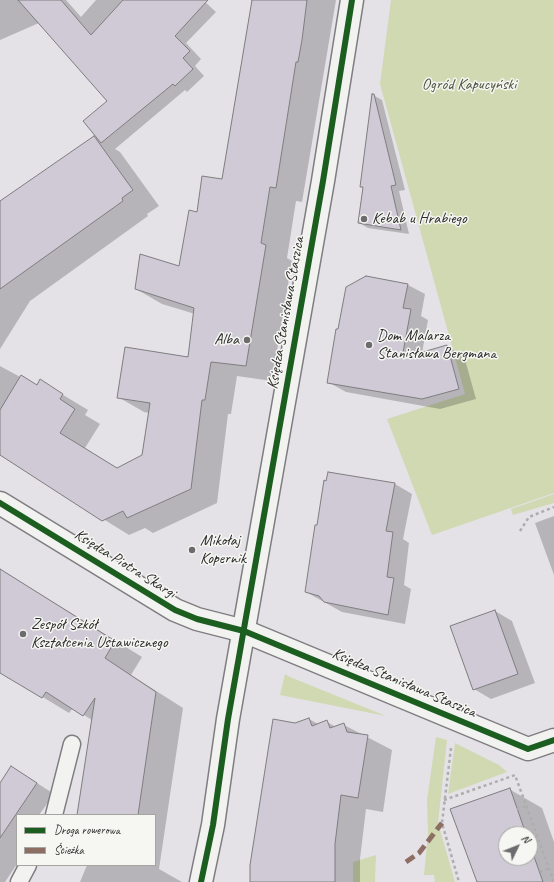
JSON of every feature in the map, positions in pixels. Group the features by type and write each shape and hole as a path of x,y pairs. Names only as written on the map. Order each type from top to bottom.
{"street":[{"name":"Księdza Stanisława Staszica","path":"201,882 213,826 228,720 323,181 352,0"},
{"name":"Księdza Piotra Skargi","path":"0,503 175,610 197,619 244,631"},
{"name":"Księdza Stanisława Staszica","path":"244,631 528,749 554,740"}],"lane":[{"path":"54,814 72,744"},
{"path":"19,882 27,866"}],"path":[{"path":"520,530 529,517 554,507"},
{"path":"451,745 442,823 459,882"},
{"path":"444,800 515,775 554,882"},
{"path":"517,809 526,806"},
{"path":"540,872 549,868"}],"green space":[{"name":"Ogród Kapucyński","path":"391,0 554,0 554,493 432,535 387,419 465,394 380,84"},
{"path":"554,494 554,503 513,515 511,509"},
{"path":"285,674 290,677 386,716 280,695"},
{"path":"436,737 447,740 438,823 455,882 435,882 434,875 424,875 428,834 427,800"},
{"path":"455,743 499,765 507,772 448,794"},
{"path":"376,855 375,882 353,882 353,862"}],"building":[{"path":"18,0 61,0 91,35 123,0 208,0 175,36 190,51 183,58 193,69 175,86 173,84 101,143 83,121 107,101"},
{"path":"252,0 307,0 302,40 298,62 296,62 276,188 270,187 261,243 266,245 246,366 211,362 205,400 202,400 191,489 127,518 123,511 102,521 0,455 0,410 21,375 37,385 40,379 63,394 60,399 75,409 60,433 117,468 142,455 150,403 117,398 125,347 188,357 194,308 135,289 140,254 179,266 189,210 197,212 202,176 222,179"},
{"path":"372,94 374,94 396,185 391,186 401,230 358,223 363,187 360,187"},
{"path":"94,136 133,190 122,198 123,201 0,289 0,201"},
{"name":"Dom Malarza Stanisława Bergmana","path":"366,276 408,284 403,308 411,309 402,358 447,345 459,389 422,399 327,383 336,329 338,329 346,287"},
{"path":"328,472 395,483 386,531 393,532 387,577 394,578 388,615 324,602 319,596 305,592 315,525 317,525 324,480 326,481"},
{"path":"0,569 115,641 105,658 156,692 138,814 77,814 95,698 83,716 46,692 42,698 0,673"},
{"path":"495,610 518,674 473,690 450,626"},
{"path":"309,718 312,726 327,720 330,728 344,723 347,732 368,735 358,798 341,795 335,844 335,882 250,882 250,865 273,719 295,723"},
{"path":"11,766 37,783 0,838 0,783"},
{"path":"510,788 523,826 498,826 498,866 537,866 543,882 477,882 450,809"}],"marked path":[{"path":"406,862 419,853 442,823"}],"cycle path":[{"path":"201,882 213,825 228,719 323,181 352,0"},
{"path":"0,503 175,610 197,619 244,631 528,749 554,740"}],"place":[{"name":"Kebab u Hrabiego","path":"364,219"},
{"name":"Alba","path":"247,340"},
{"name":"Dom Malarza Stanisława Bergmana","path":"369,345"},
{"name":"Mikołaj Kopernik","path":"192,550"},
{"name":"Zespół Szkół Kształcenia Ustawicznego","path":"23,634"}]}
